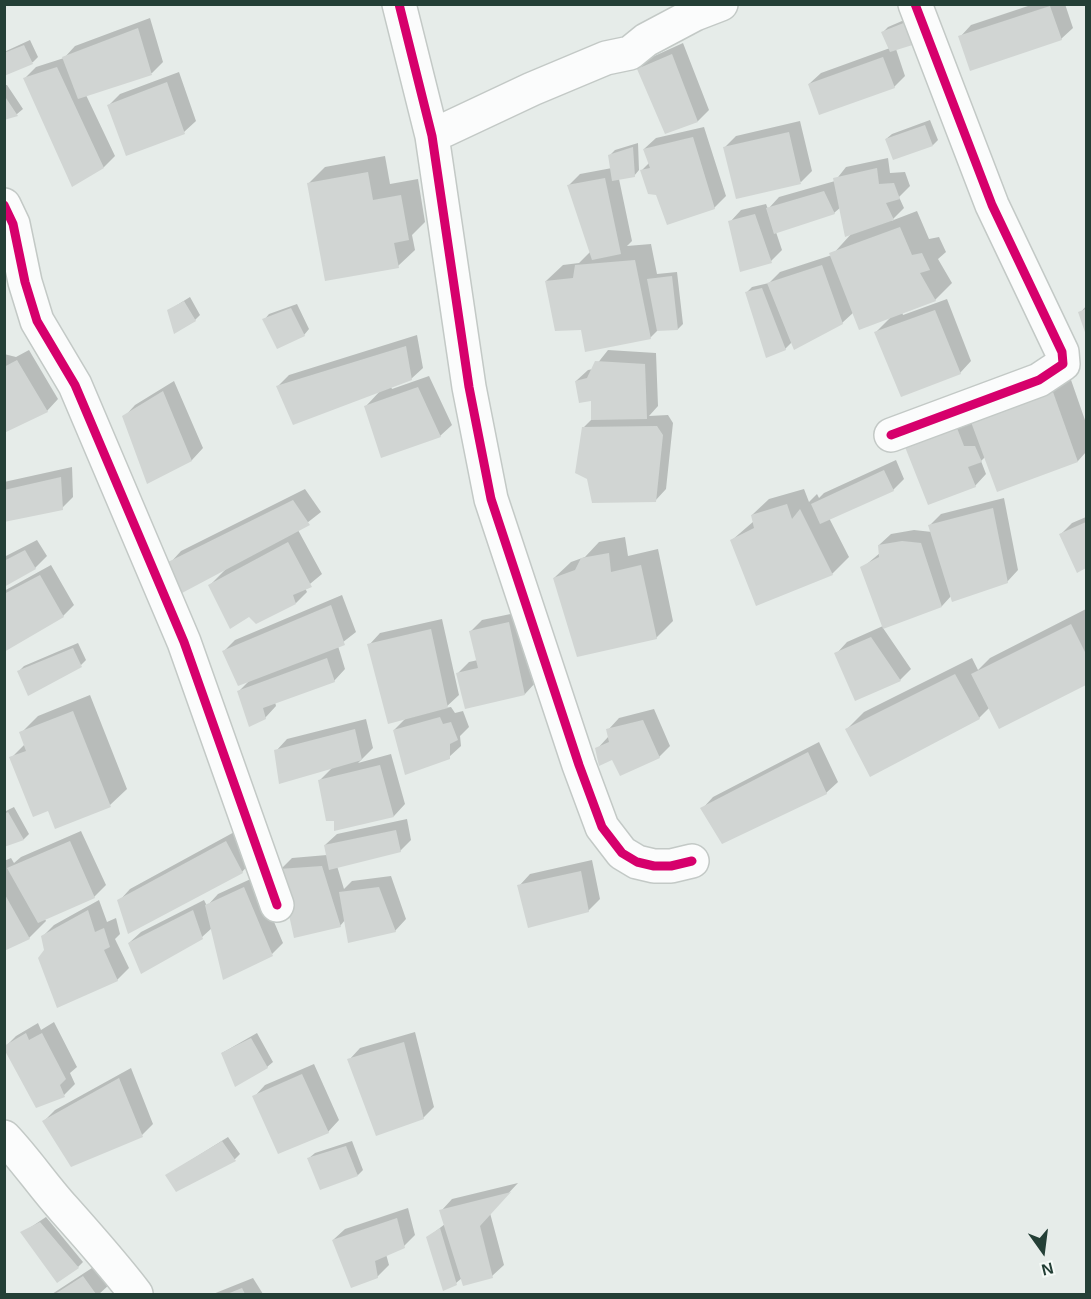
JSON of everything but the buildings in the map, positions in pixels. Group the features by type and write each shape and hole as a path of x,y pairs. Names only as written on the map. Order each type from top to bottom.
{"street":[{"path":"399,4 432,136 469,387 491,499 516,581 602,827 622,853 637,862 671,867 692,861"},
{"path":"432,136 532,88 606,58 630,53 646,40 695,14 722,4"},
{"path":"891,435 1039,380 1063,364 1062,352 992,205 915,4"},
{"path":"4,205 13,224 25,282 38,321 75,385 184,642 277,905"},
{"path":"4,1137 31,1166 62,1208 98,1245 136,1294"}],"cycle path":[{"path":"399,4 432,136 469,387 491,499 579,765 602,827 622,853 637,862 654,866 671,866 692,861"},
{"path":"891,435 1039,380 1063,364 1062,352 992,205 915,4"},
{"path":"4,205 13,224 25,282 37,321 75,385 184,642 277,905"}]}
